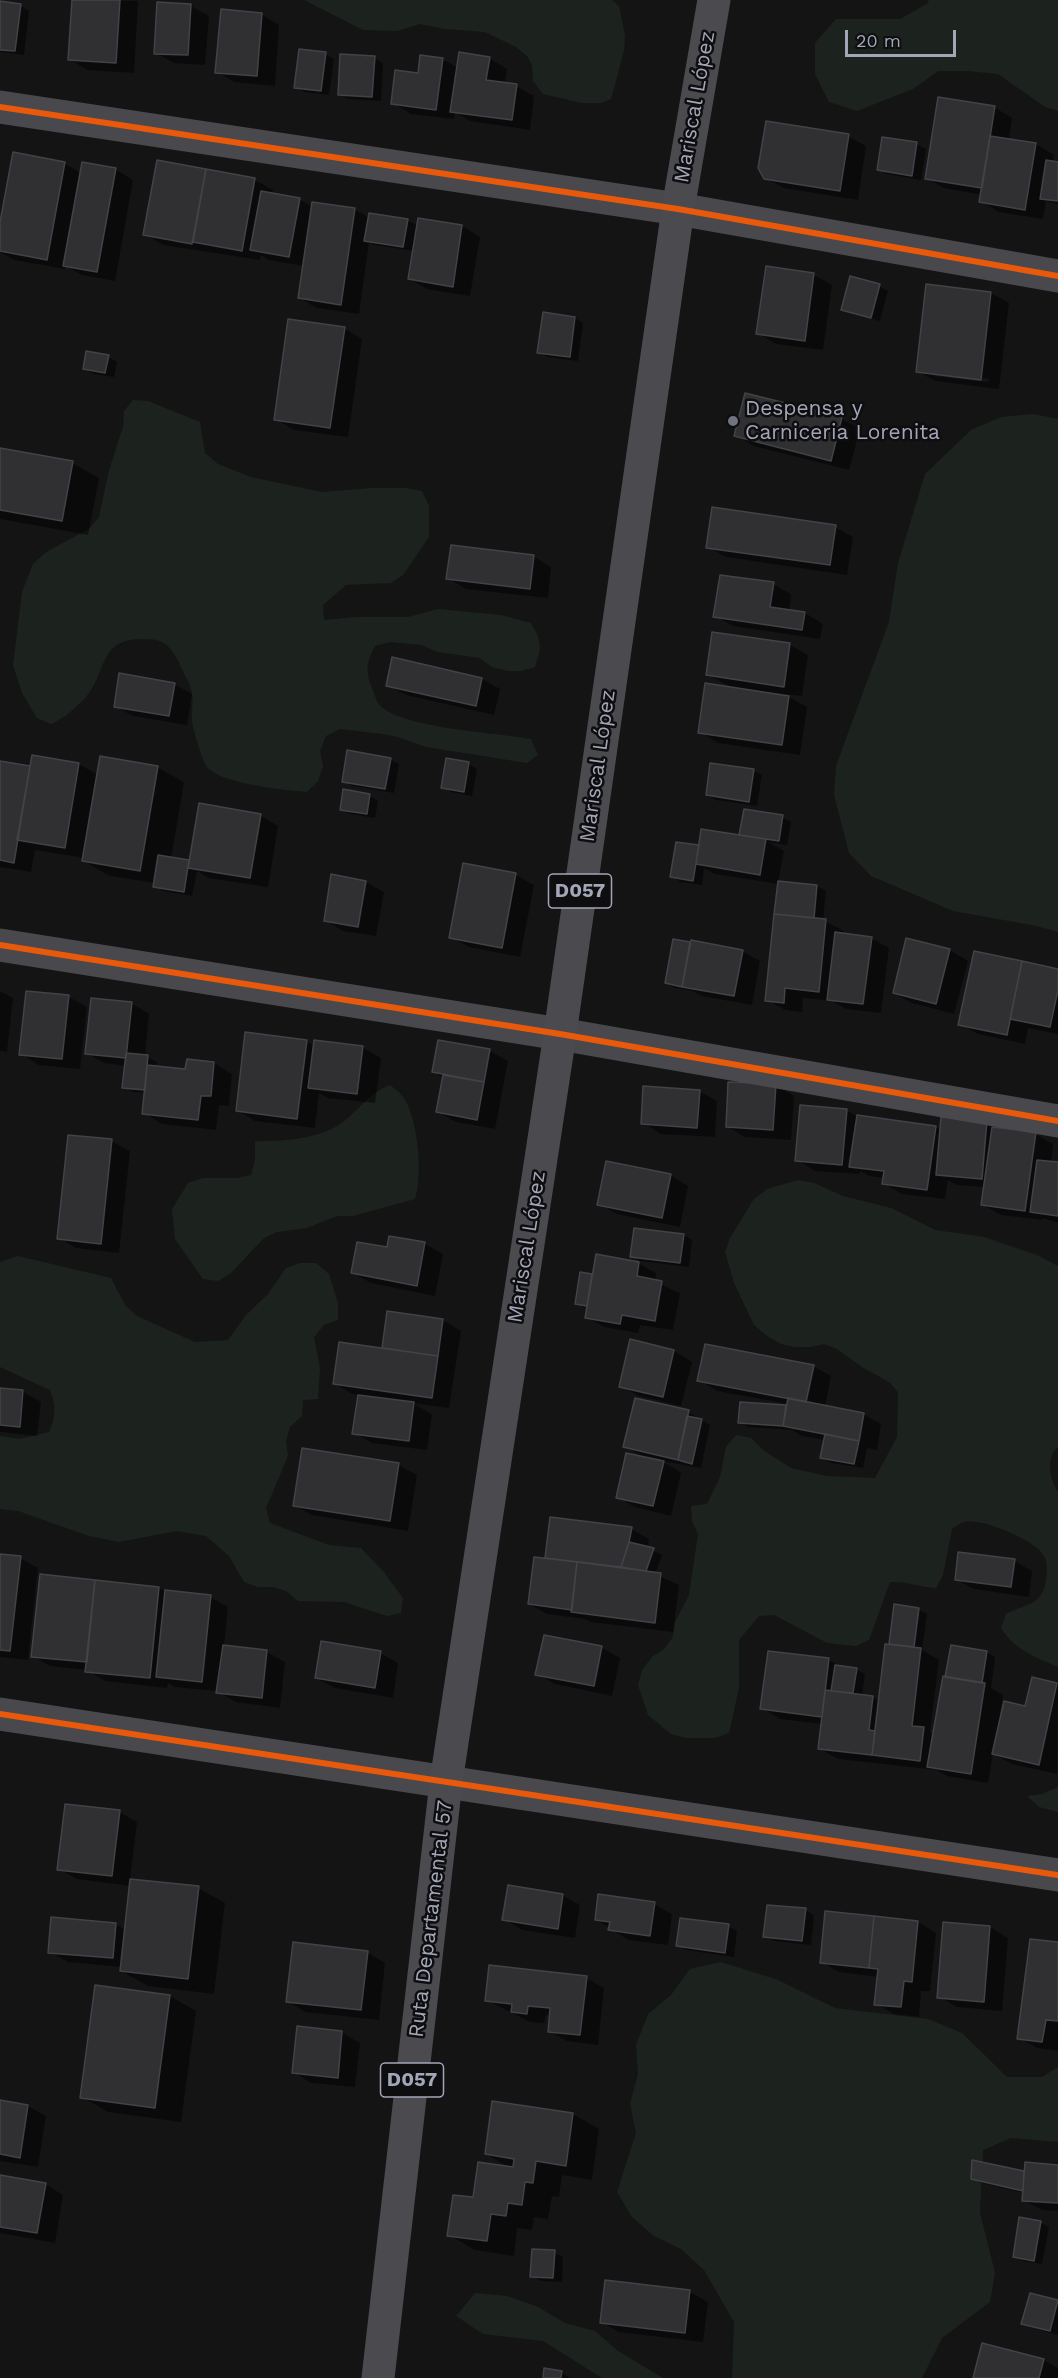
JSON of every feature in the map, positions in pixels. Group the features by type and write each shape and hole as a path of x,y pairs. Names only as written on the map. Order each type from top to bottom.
{"main road":[{"name":"Mariscal López","path":"446,1782 560,1034 678,209 714,0"},
{"name":"Ruta Departamental 57","path":"378,2378 446,1782"}],"street":[{"path":"0,107 678,209 1058,276"},
{"path":"0,945 560,1034 1058,1121"},
{"path":"0,1714 1058,1875"}],"shaded area":[{"path":"304,0 612,0 619,6 625,36 624,51 611,99 601,103 582,103 543,94 533,81 532,65 528,57 516,47 485,32 444,29 420,24 397,31 363,30"},
{"path":"929,0 1058,0 1058,111 1045,107 998,74 968,71 938,71 913,89 857,111 829,102 815,74 815,43 836,19 900,19 927,4"},
{"path":"133,400 148,401 200,422 205,453 218,464 251,477 322,492 372,488 406,488 422,491 429,506 429,537 403,575 391,583 346,585 323,605 324,620 357,617 408,617 438,609 501,615 531,623 540,644 535,667 521,671 507,671 492,667 480,658 438,652 421,645 390,642 375,646 368,670 369,680 377,701 388,711 425,724 531,739 538,755 527,763 426,747 383,734 340,729 326,736 320,751 323,766 318,781 307,792 238,782 213,772 206,766 193,727 192,698 188,682 170,648 162,642 150,639 128,641 110,651 93,688 65,716 51,724 37,718 22,693 13,665 22,592 33,564 46,552 89,529 99,517 109,470 123,427 124,411"},
{"path":"1033,414 1058,419 1058,932 953,911 871,876 849,853 834,795 836,766 889,622 898,563 925,474 971,430 1001,417"},
{"path":"390,1085 404,1098 416,1133 419,1176 415,1199 353,1216 337,1216 307,1228 277,1232 264,1238 231,1273 218,1281 203,1279 175,1239 172,1209 188,1183 203,1178 237,1178 251,1175 255,1160 255,1141 276,1141 322,1133 342,1123 376,1092"},
{"path":"798,1180 814,1183 843,1196 891,1208 935,1230 984,1237 1037,1255 1058,1266 1058,1447 1051,1457 1050,1469 1058,1492 1058,1667 1019,1647 1001,1628 1006,1614 1033,1602 1041,1595 1046,1578 1045,1558 1032,1544 1008,1532 983,1523 964,1522 952,1529 943,1575 936,1588 890,1582 869,1640 856,1646 827,1643 774,1615 759,1616 739,1640 739,1688 729,1733 715,1738 686,1738 671,1734 648,1715 638,1685 642,1670 673,1637 675,1622 689,1595 698,1534 692,1521 691,1506 707,1504 720,1477 726,1447 736,1435 751,1438 763,1450 791,1468 827,1476 875,1478 897,1437 898,1392 889,1382 862,1367 837,1349 824,1344 795,1347 781,1344 767,1336 754,1325 734,1283 725,1252 730,1238 754,1199 767,1189"},
{"path":"18,1256 111,1278 125,1305 137,1316 195,1342 228,1340 246,1315 268,1294 286,1268 300,1263 316,1263 329,1274 338,1303 338,1320 324,1325 314,1337 320,1368 318,1399 303,1400 302,1416 290,1427 286,1441 288,1456 266,1508 270,1523 329,1545 361,1548 383,1571 403,1598 401,1613 387,1616 344,1602 298,1601 286,1591 273,1587 258,1587 244,1582 229,1556 206,1536 177,1531 119,1542 89,1536 18,1511 0,1509 0,1436 20,1439 49,1432 54,1411 50,1390 0,1367 0,1262"},
{"path":"1058,1787 1058,1812 1039,1807 1027,1796 1042,1794"},
{"path":"721,1962 778,1980 835,2008 928,2019 962,2033 1007,2077 1042,2077 1058,2067 1058,2142 1011,2138 983,2150 980,2213 995,2273 990,2302 942,2338 922,2378 732,2378 734,2322 704,2270 681,2249 654,2236 632,2217 617,2192 636,2133 630,2103 638,2074 636,2045 648,2014 671,1995 690,1969"},
{"path":"475,2293 507,2296 538,2307 565,2323 595,2331 618,2351 663,2378 602,2378 543,2341 483,2334 456,2316"}],"building":[{"path":"72,0 120,0 116,63 68,60"},
{"path":"0,1 21,4 15,51 0,50"},
{"path":"157,2 191,4 188,55 154,54"},
{"path":"221,9 262,13 257,76 215,73"},
{"path":"299,49 326,52 321,91 294,88"},
{"path":"459,52 490,57 486,80 517,84 512,120 450,112"},
{"path":"340,54 375,56 372,97 338,95"},
{"path":"420,55 443,58 436,110 391,104 395,70 418,73"},
{"path":"938,97 995,106 982,188 925,179"},
{"path":"766,121 849,134 840,191 764,179 758,168"},
{"path":"990,136 1036,143 1025,210 979,202"},
{"path":"882,137 917,142 912,176 877,170"},
{"path":"13,152 65,162 47,260 0,251 0,222"},
{"path":"157,160 206,169 192,244 143,235"},
{"path":"1046,160 1058,162 1058,201 1040,199"},
{"path":"82,162 116,168 97,272 63,266"},
{"path":"206,169 255,178 242,251 193,242"},
{"path":"261,191 300,198 289,257 250,250"},
{"path":"312,202 355,208 341,305 298,298"},
{"path":"369,213 408,219 403,247 364,241"},
{"path":"418,218 462,225 453,287 408,279"},
{"path":"766,266 814,273 805,341 756,334"},
{"path":"850,276 880,284 871,318 841,310"},
{"path":"926,284 991,292 981,380 916,372"},
{"path":"543,312 575,317 570,357 537,353"},
{"path":"288,319 345,327 330,428 274,420"},
{"path":"86,351 109,355 105,373 83,369"},
{"path":"745,393 842,417 831,461 734,436"},
{"path":"0,448 73,461 62,521 0,510"},
{"path":"712,507 836,525 830,565 706,548"},
{"path":"451,545 534,555 530,589 446,579"},
{"path":"720,575 774,582 770,607 805,612 802,630 713,617"},
{"path":"712,632 790,643 784,687 706,675"},
{"path":"392,657 482,678 476,706 386,686"},
{"path":"119,673 175,683 169,716 114,707"},
{"path":"705,683 789,696 782,745 698,733"},
{"path":"347,750 391,758 385,789 342,782"},
{"path":"32,755 79,763 65,848 17,840"},
{"path":"100,756 158,766 140,871 82,861"},
{"path":"446,758 469,762 464,792 441,788"},
{"path":"0,761 30,766 14,863 0,860"},
{"path":"710,763 754,769 749,802 706,795"},
{"path":"343,789 370,794 367,814 340,810"},
{"path":"199,803 261,814 250,878 188,868"},
{"path":"744,809 783,815 779,841 739,835"},
{"path":"701,829 766,839 760,875 696,864"},
{"path":"676,842 699,845 693,881 670,877"},
{"path":"158,855 189,860 184,892 153,887"},
{"path":"463,863 516,873 502,948 449,938"},
{"path":"331,874 366,881 358,927 324,921"},
{"path":"778,881 817,885 814,918 774,914"},
{"path":"774,914 826,919 819,992 785,988 784,1003 765,1001"},
{"path":"835,932 872,937 863,1004 827,1000"},
{"path":"906,938 950,949 936,1004 893,993"},
{"path":"673,939 690,942 682,987 665,983"},
{"path":"691,940 743,950 734,996 682,987"},
{"path":"974,951 1022,961 1007,1035 958,1025"},
{"path":"1022,961 1058,969 1058,990 1050,1027 1010,1019"},
{"path":"26,991 69,995 62,1059 19,1055"},
{"path":"91,998 132,1002 126,1058 85,1054"},
{"path":"245,1032 307,1040 297,1119 236,1111"},
{"path":"314,1040 363,1046 357,1094 308,1088"},
{"path":"438,1040 490,1049 484,1082 432,1072"},
{"path":"126,1053 148,1055 145,1090 122,1088"},
{"path":"187,1059 214,1062 211,1096 201,1096 198,1120 142,1114 147,1065 185,1069"},
{"path":"443,1075 484,1082 477,1120 436,1112"},
{"path":"728,1082 776,1084 773,1130 726,1127"},
{"path":"643,1086 700,1090 697,1128 641,1124"},
{"path":"800,1105 847,1109 842,1165 795,1161"},
{"path":"857,1115 936,1126 927,1190 882,1184 884,1171 849,1167"},
{"path":"941,1117 987,1121 982,1179 936,1175"},
{"path":"992,1127 1036,1132 1025,1211 981,1205"},
{"path":"68,1135 112,1139 101,1244 57,1239"},
{"path":"1037,1160 1058,1162 1058,1216 1030,1212"},
{"path":"606,1161 671,1174 662,1218 597,1205"},
{"path":"634,1228 684,1234 680,1263 630,1257"},
{"path":"389,1236 425,1242 417,1286 351,1273 357,1242 387,1247"},
{"path":"596,1254 639,1262 637,1276 662,1281 655,1321 622,1315 620,1324 585,1318"},
{"path":"580,1272 592,1274 587,1306 575,1304"},
{"path":"387,1311 443,1319 438,1356 382,1348"},
{"path":"630,1339 674,1350 663,1397 619,1387"},
{"path":"339,1342 438,1356 432,1398 333,1384"},
{"path":"705,1344 814,1365 806,1402 697,1381"},
{"path":"0,1388 23,1390 20,1427 0,1425"},
{"path":"358,1395 414,1402 409,1441 352,1434"},
{"path":"635,1398 689,1410 678,1460 623,1447"},
{"path":"788,1398 864,1413 859,1441 783,1426"},
{"path":"740,1402 786,1405 783,1426 738,1423"},
{"path":"687,1416 702,1419 692,1464 678,1460"},
{"path":"825,1434 859,1441 854,1464 820,1458"},
{"path":"302,1448 399,1463 390,1521 293,1506"},
{"path":"626,1453 664,1461 653,1506 616,1498"},
{"path":"550,1517 632,1527 621,1567 545,1558"},
{"path":"629,1542 654,1548 646,1571 621,1567"},
{"path":"958,1552 1015,1559 1011,1587 955,1580"},
{"path":"0,1554 21,1556 10,1651 0,1650"},
{"path":"534,1557 577,1562 572,1610 528,1604"},
{"path":"577,1562 661,1573 655,1623 571,1612"},
{"path":"40,1574 95,1580 87,1662 31,1657"},
{"path":"95,1580 159,1587 150,1678 85,1672"},
{"path":"165,1590 211,1595 202,1682 156,1677"},
{"path":"894,1604 919,1608 914,1647 889,1644"},
{"path":"544,1635 602,1646 594,1686 535,1675"},
{"path":"321,1641 381,1651 375,1688 315,1678"},
{"path":"885,1644 921,1648 912,1726 924,1727 920,1761 872,1755"},
{"path":"223,1645 267,1650 262,1698 216,1693"},
{"path":"951,1645 987,1651 982,1683 945,1677"},
{"path":"768,1651 829,1658 822,1717 760,1709"},
{"path":"835,1665 857,1668 853,1693 831,1691"},
{"path":"943,1676 985,1683 971,1774 927,1767"},
{"path":"1032,1677 1057,1683 1039,1765 992,1754 1004,1701 1025,1706"},
{"path":"825,1690 873,1696 869,1730 875,1731 872,1755 818,1749"},
{"path":"65,1804 120,1810 112,1876 57,1870"},
{"path":"130,1879 199,1886 188,1979 120,1971"},
{"path":"508,1885 563,1894 558,1929 502,1920"},
{"path":"598,1894 655,1902 650,1936 608,1930 610,1922 595,1920"},
{"path":"767,1905 806,1908 802,1941 763,1937"},
{"path":"825,1911 874,1916 869,1968 820,1963"},
{"path":"874,1916 918,1921 912,1982 904,1981 901,2007 874,2005 878,1969 869,1968"},
{"path":"51,1917 116,1923 113,1958 48,1953"},
{"path":"680,1918 729,1924 725,1953 676,1946"},
{"path":"943,1922 990,1926 984,2002 937,1998"},
{"path":"1030,1939 1058,1942 1058,2021 1046,2020 1042,2042 1017,2039"},
{"path":"293,1942 368,1951 361,2010 286,2002"},
{"path":"489,1965 587,1976 580,2035 548,2032 550,2008 528,2006 527,2014 511,2012 512,2004 485,2001"},
{"path":"95,1985 170,1995 155,2108 80,2098"},
{"path":"297,2026 342,2031 338,2078 292,2073"},
{"path":"0,2100 28,2105 20,2158 0,2154"},
{"path":"492,2101 573,2113 566,2166 536,2161 533,2183 525,2182 522,2205 508,2203 506,2216 491,2214 487,2241 447,2236 453,2195 473,2197 478,2162 513,2167 514,2159 485,2154"},
{"path":"972,2160 1024,2171 1023,2191 971,2179"},
{"path":"1025,2162 1058,2165 1058,2203 1022,2201"},
{"path":"0,2175 46,2183 37,2233 0,2227"},
{"path":"1019,2217 1041,2221 1034,2261 1013,2257"},
{"path":"532,2249 555,2250 553,2278 530,2277"},
{"path":"605,2280 690,2290 685,2333 600,2323"},
{"path":"1030,2293 1058,2300 1050,2331 1021,2324"},
{"path":"982,2343 1044,2359 1039,2378 973,2378"},
{"path":"544,2368 562,2371 561,2378 543,2378"}],"cycle path":[{"path":"0,107 678,209 1058,276"},
{"path":"0,945 560,1034 1058,1121"},
{"path":"0,1714 1058,1875"}],"place":[{"name":"Despensa y Carniceria Lorenita","path":"733,421"}]}
